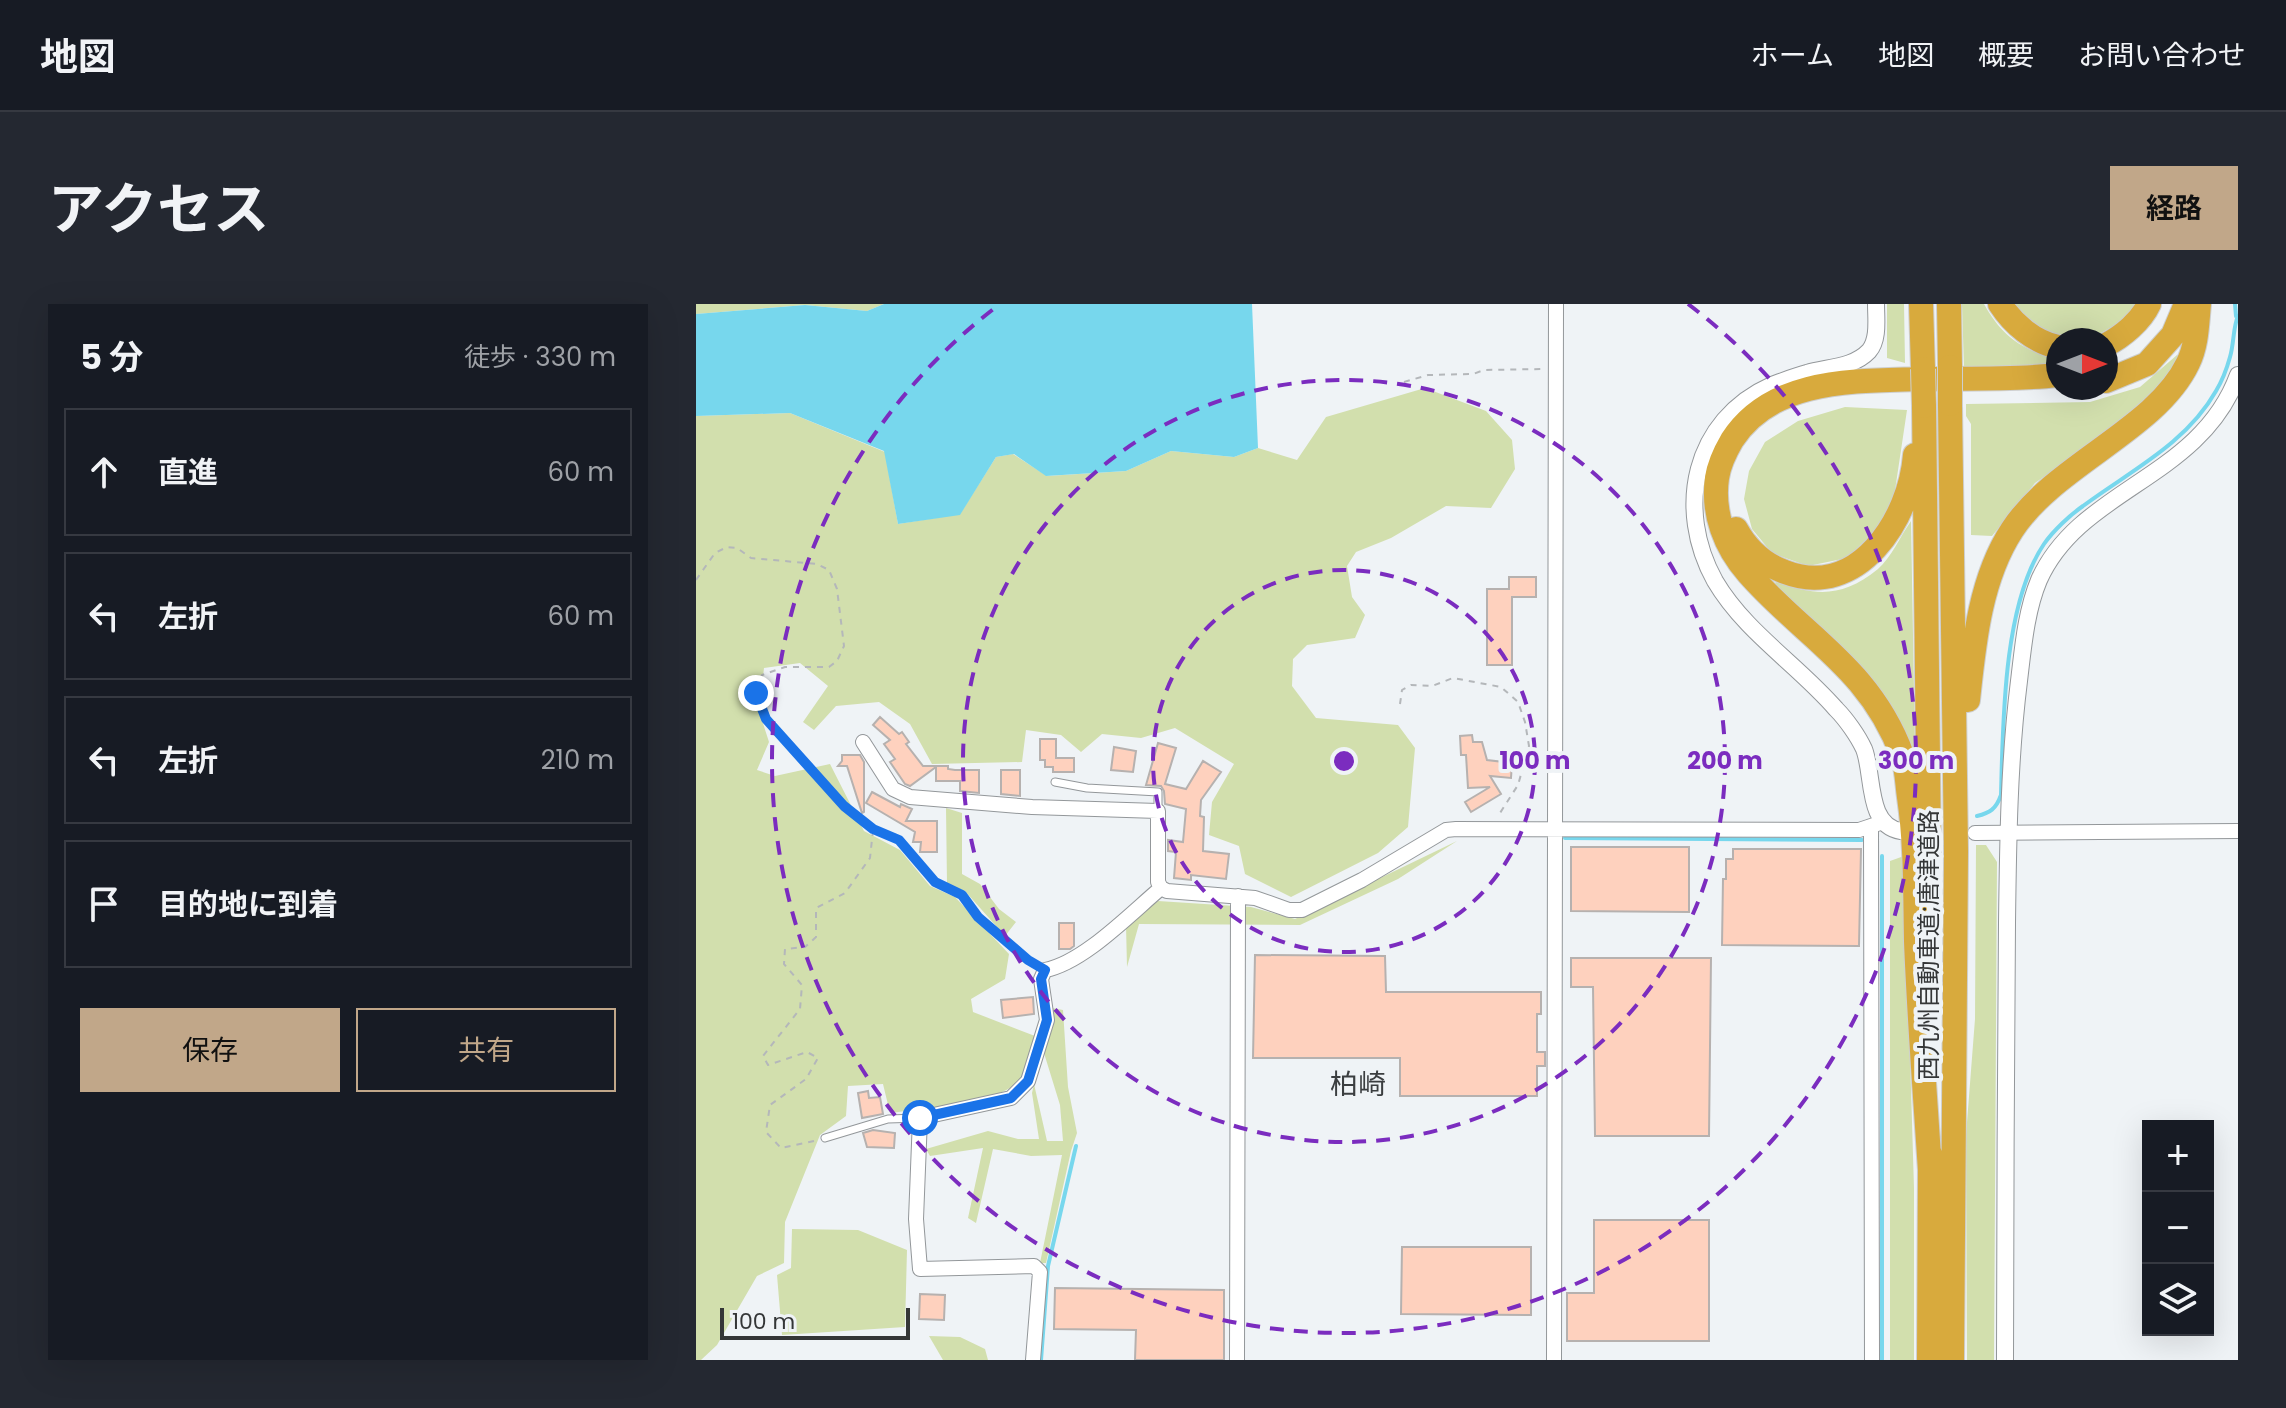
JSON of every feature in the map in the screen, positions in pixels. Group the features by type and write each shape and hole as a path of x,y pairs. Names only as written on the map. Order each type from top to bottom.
{"highway":[{"path":"1921,304 1922,391 1922,394 1915,462 1901,509 1885,539 1859,565 1829,577 1797,577 1769,566 1751,550 1737,531 1728,507 1729,476 1742,446 1754,432 1794,406 1823,398 1857,394 1922,394 1979,394 2046,389"},
{"name":"西九州自動車道;唐津道路","path":"1949,304 1956,852 1952,1360"},
{"path":"2000,304 2011,321 2046,344"},
{"path":"2118,339 2149,304"},
{"path":"2118,364 2138,354 2153,338 2171,304"},
{"path":"2118,376 2147,364 2173,335 2186,304"},
{"path":"1956,852 1975,639 1988,584 2012,531 2045,491 2146,413 2173,386 2188,363 2196,337 2199,304"},
{"path":"1930,1171 1916,944 1915,837 1904,758 1884,717 1843,661 1747,571 1729,545 1719,520 1715,494 1718,467 1741,426 1761,410 1807,389 1850,381 2046,375"},
{"name":"西九州自動車道;唐津道路","path":"1922,391 1931,942 1929,1360"}],"street":[{"path":"1554,1360 1556,304"},
{"path":"1872,1360 1877,809 1864,748 1837,709 1747,622 1716,582 1700,546 1694,513 1700,458 1712,435 1740,406 1769,387 1863,357 1872,348 1876,334 1876,304"},
{"path":"2005,1360 2008,832 2015,714 2024,636 2038,583 2051,557 2094,514 2176,458 2213,423 2232,392 2238,375"},
{"path":"863,742 893,789 910,797 1032,807 1158,811 1158,882 1161,888 1255,898 1289,910 1302,910 1362,880 1446,830 1859,830 1877,824 1901,831"},
{"path":"1975,833 2238,831"},
{"path":"1033,1360 1040,1272 1034,1266 920,1269 916,1219 920,1118 1011,1098 1028,1081 1047,1020 1041,979 1045,970 1077,958 1161,888"},
{"path":"1237,1360 1238,896"}],"lane":[{"path":"1055,782 1087,788 1158,792 1158,811"},
{"path":"825,1138 888,1119 920,1118"}],"path":[{"path":"1404,382 1428,375 1473,374 1484,370 1556,369"},
{"path":"696,580 715,553 727,547 737,548 751,558 817,564 829,570 837,589 844,646 837,661 829,667 785,667 762,675 757,682 756,693 766,719 844,806 873,829 899,840 935,882 962,895 978,917 1028,960 1045,970"},
{"path":"1400,704 1402,690 1411,685 1432,686 1453,678 1501,687 1518,702 1529,746 1518,785 1501,808 1497,828"},
{"path":"825,1138 781,1148 766,1132 770,1105 806,1079 818,1058 807,1052 768,1065 763,1056 800,1009 802,985 784,964 785,949 805,947 816,937 816,908 845,893 870,858 873,829"}],"green space":[{"path":"696,304 884,304 867,311 805,305 696,314"},
{"path":"1887,304 1904,304 1905,363 1887,358"},
{"path":"1962,304 1984,304 2006,334 2046,356 2046,369 1964,368"},
{"path":"2013,304 2135,304 2128,318 2110,328 2046,328 2046,331 2025,319"},
{"path":"2177,355 2183,362 2137,412 2035,483 1992,536 1971,535 1971,424 1966,416 1966,404 2118,400 2118,394 2140,387"},
{"path":"1425,388 1486,411 1512,440 1515,469 1491,508 1446,506 1391,538 1356,552 1347,566 1352,597 1365,615 1355,638 1307,645 1293,659 1292,686 1316,718 1398,725 1415,748 1408,827 1378,853 1291,897 1245,874 1239,846 1209,835 1212,802 1234,764 1175,728 1141,738 1102,734 1081,752 1061,735 1026,730 1022,762 932,764 910,724 879,702 836,706 814,730 803,722 828,686 800,663 764,668 759,711 769,742 757,770 775,776 830,764 864,831 900,850 930,886 955,897 1009,954 1005,979 971,999 973,1012 1035,1036 1022,1078 1011,1087 980,1100 890,1113 883,1084 848,1086 846,1116 820,1135 785,1222 784,1263 757,1276 717,1345 701,1360 696,1360 696,416 790,413 885,452 898,524 960,514 996,457 1013,454 1047,476 1126,471 1171,451 1234,457 1258,448 1297,460 1326,417"},
{"path":"1845,407 1907,410 1894,497 1876,530 1847,558 1808,566 1772,553 1752,529 1744,499 1749,471 1765,442 1798,421"},
{"path":"1911,521 1915,749 1908,750 1771,587 1776,582 1804,590 1829,592 1853,585 1883,564"},
{"path":"946,808 962,813 962,874 980,884 999,909 1016,922 1005,936 965,891 947,884"},
{"path":"1457,841 1398,879 1300,925 1139,924 1127,967 1126,925 1158,901 1251,907 1295,919"},
{"path":"1976,845 1986,845 1997,862 1994,1360 1967,1360 1966,1135 1975,1019"},
{"path":"1904,856 1914,1188 1914,1360 1890,1360 1890,861"},
{"path":"1052,1008 1063,1010 1068,1087 1077,1133 1046,1263 1040,1263 1062,1155 1031,1156 993,1149 976,1223 968,1218 983,1148 930,1156 926,1149 988,1131 1018,1139 1039,1139 1032,1093 1034,1084 1047,1141 1063,1141 1060,1105 1044,1053"},
{"path":"792,1229 858,1230 907,1250 905,1327 782,1335 777,1275 791,1268"},
{"path":"929,1336 960,1337 985,1349 988,1360 943,1360"}],"water":[{"path":"884,304 1252,304 1258,448 1234,457 1171,451 1126,471 1046,476 1014,454 996,457 960,515 898,524 884,451 790,413 696,416 696,314 805,305 867,311"}],"building":[{"path":"1509,577 1536,577 1536,597 1512,597 1512,665 1487,665 1487,589 1509,589"},
{"path":"880,717 899,734 902,732 909,742 906,744 923,766 979,770 979,793 960,791 960,781 936,781 936,767 910,786 905,784 890,762 895,759 884,744 890,740 873,725"},
{"path":"1472,735 1473,742 1482,742 1487,760 1512,763 1511,778 1490,776 1501,794 1471,812 1465,802 1490,787 1468,788 1466,755 1461,755 1460,736"},
{"path":"1040,739 1056,739 1056,758 1074,758 1074,772 1053,772 1053,767 1045,767 1045,760 1040,760"},
{"path":"1158,743 1176,748 1165,784 1186,789 1203,761 1221,772 1201,800 1200,816 1204,817 1203,851 1229,854 1226,879 1191,875 1191,880 1174,878 1176,852 1168,851 1168,840 1183,842 1186,809 1165,804 1161,786 1146,785"},
{"path":"1114,747 1136,751 1133,772 1111,770"},
{"path":"842,755 860,755 864,762 862,813 847,766 838,766"},
{"path":"1001,770 1020,770 1020,796 1001,794"},
{"path":"872,792 900,807 901,804 912,809 906,821 937,821 937,852 920,852 921,842 913,842 915,832 866,803"},
{"path":"1571,847 1689,847 1689,912 1571,911"},
{"path":"1733,849 1861,849 1859,946 1722,945 1723,879 1726,879 1726,859 1733,859"},
{"path":"1059,923 1074,923 1074,946 1070,949 1059,949"},
{"path":"1255,955 1385,956 1386,992 1541,992 1541,1014 1537,1014 1537,1052 1545,1052 1545,1066 1537,1066 1537,1096 1400,1096 1400,1058 1253,1058"},
{"path":"1571,958 1711,958 1709,1136 1595,1136 1593,987 1571,987"},
{"path":"1033,997 1034,1014 1003,1018 1001,1000"},
{"path":"868,1091 869,1098 880,1097 883,1114 862,1118 858,1093"},
{"path":"873,1130 895,1133 894,1148 867,1147 863,1133"},
{"path":"1594,1220 1709,1220 1709,1341 1567,1341 1567,1293 1594,1293"},
{"path":"1402,1247 1531,1247 1531,1315 1401,1314"},
{"path":"1055,1288 1224,1290 1224,1360 1135,1360 1136,1330 1054,1329"},
{"path":"920,1294 945,1295 944,1320 919,1319"}],"waterway":[{"path":"2235,304 2236,316"},
{"path":"1977,816 1992,810 2001,795 2008,665 2020,599 2030,569 2044,544 2067,519 2156,455 2204,410 2226,370 2238,316"},
{"path":"1565,838 1862,840"},
{"path":"1882,856 1882,1360"},
{"path":"1041,1360 1048,1266 1076,1146"}],"district":[{"name":"柏崎","path":"1358,1084"}],"route":[{"path":"756,693 766,719 844,806 873,829 899,840 935,882 962,895 978,917 1028,960 1045,970 1041,979 1047,1020 1028,1081 1011,1098 920,1118"}]}
